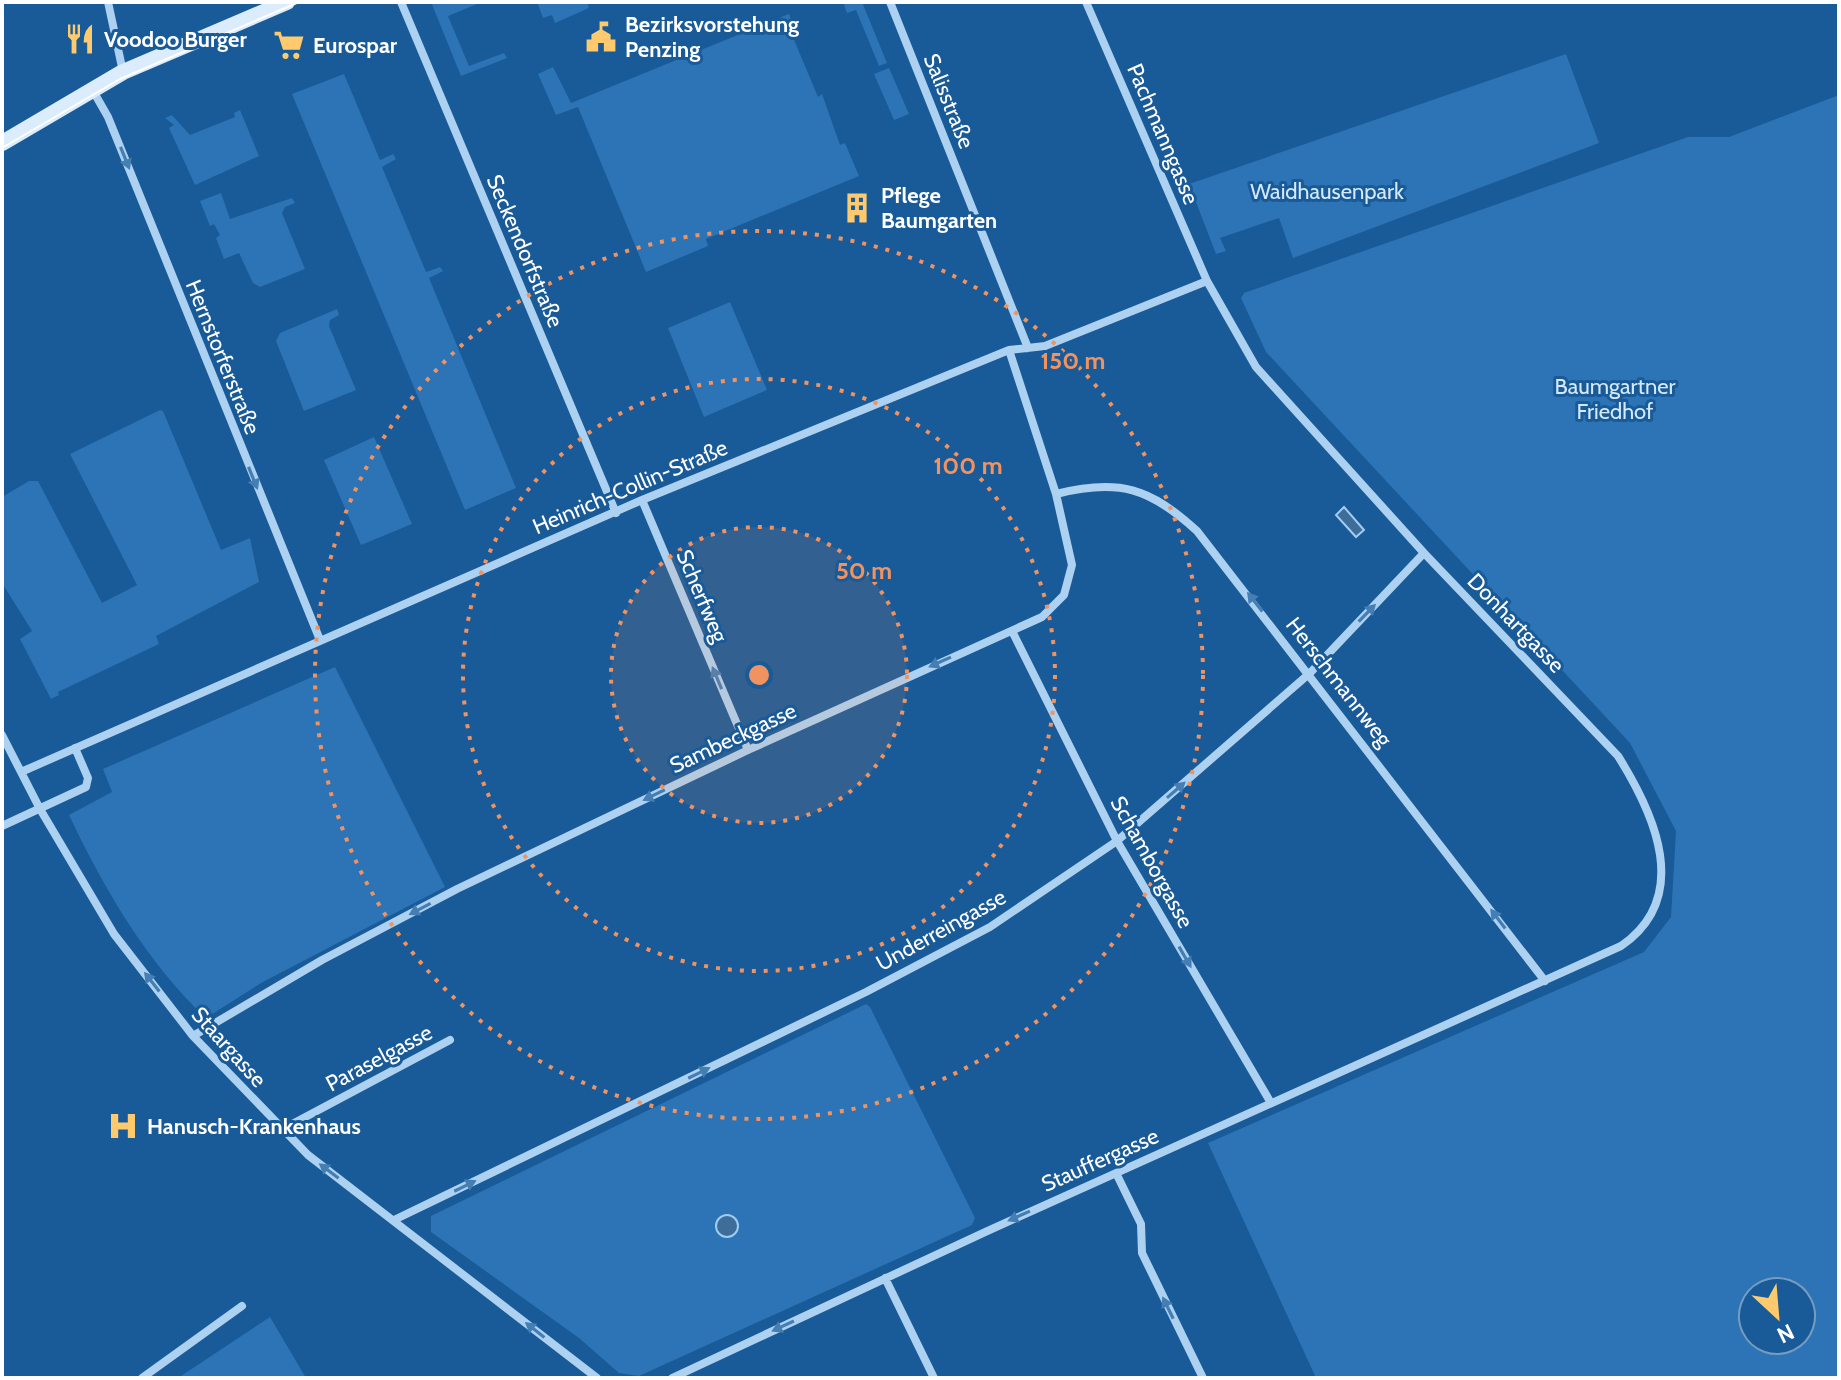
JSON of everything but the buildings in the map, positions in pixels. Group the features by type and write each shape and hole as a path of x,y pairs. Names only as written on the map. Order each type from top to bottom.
{"main road":[{"path":"2,143 123,72 287,2"}],"street":[{"path":"108,2 123,72"},
{"name":"Seckendorfstraße","path":"401,2 616,513"},
{"name":"Salisstraße","path":"890,2 1028,348"},
{"name":"Pachmanngasse","path":"1086,2 1207,281"},
{"name":"Hernstorferstraße","path":"91,88 108,117 320,640"},
{"name":"Heinrich-Collin-Straße","path":"21,772 642,500 1009,350 1045,346 1207,281"},
{"name":"Donhartgasse","path":"1207,281 1256,367 1424,553 1618,756 1641,793 1657,833 1662,874 1652,914 1642,932 1621,946 1545,981"},
{"name":"Sambeckgasse","path":"193,1036 322,960 457,889 748,750 975,647 1013,633 1042,617 1064,595 1072,565 1056,494 1009,350"},
{"name":"Herschmannweg","path":"1056,494 1112,485 1153,496 1177,512 1230,570 1545,981"},
{"name":"Scherfweg","path":"642,500 748,750"},
{"name":"Underreingasse","path":"394,1220 866,992 990,927 1117,841 1310,673 1424,553"},
{"name":"Schamborgasse","path":"1013,633 1117,841 1271,1103"},
{"name":"Staargasse","path":"2,735 40,809 114,934 193,1036 308,1155 597,1378"},
{"path":"2,826 80,791 88,783 75,748"},
{"name":"Stauffergasse","path":"672,1378 885,1278 1545,981"},
{"name":"Paraselgasse","path":"281,1130 450,1040"},
{"path":"1116,1173 1141,1224 1142,1253 1203,1378"},
{"path":"885,1278 934,1378"},
{"path":"142,1378 242,1306"}],"green space":[{"path":"431,2 482,2 448,16 469,66 504,53 507,58 461,76"},
{"path":"537,2 587,2 589,8 555,23 552,15 543,18"},
{"path":"843,2 862,2 887,63 879,66 856,10 847,13"},
{"path":"789,14 797,34 792,35 818,97 822,94 840,145 845,143 859,176 706,239 708,246 646,272 578,107 556,115 538,74 553,67 571,103"},
{"name":"Waidhausenpark","path":"1566,54 1599,143 1293,258 1279,218 1220,238 1226,251 1216,254 1189,184"},
{"path":"889,68 909,114 894,120 874,74"},
{"path":"344,74 380,160 393,154 396,159 382,167 426,272 440,267 443,271 429,278 516,488 465,510 292,94"},
{"name":"Baumgartner Friedhof","path":"1839,95 1839,1378 1316,1378 1208,1143 1644,952 1671,917 1676,831 1630,743 1266,352 1241,298 1244,293 1688,137 1729,137"},
{"path":"240,110 259,156 195,185 169,128 174,125 165,118 172,115 190,135 235,117 234,113"},
{"path":"221,193 230,219 292,198 295,203 285,207 282,213 305,269 260,287 253,283 239,253 224,259 216,238 220,235 214,224 210,226 200,201"},
{"path":"730,302 767,390 704,417 668,328"},
{"path":"337,309 339,315 330,320 329,326 356,390 304,411 276,341 280,333"},
{"path":"160,410 221,550 250,538 259,582 156,636 159,644 58,692 59,695 51,699 20,639 32,631 2,583 2,497 29,481 38,481 102,603 137,585 70,454"},
{"path":"374,437 412,524 361,545 324,460"},
{"path":"335,667 445,887 261,983 206,1018 164,973 128,923 69,815 112,792 103,769"},
{"path":"866,1004 975,1218 972,1225 639,1376 619,1373 579,1338 431,1232 431,1216"},
{"path":"270,1317 306,1378 178,1378"}],"shaded area":[{"path":"1344,507 1364,530 1356,537 1336,515"},
{"path":"727,1215 735,1218 738,1226 735,1234 727,1237 719,1234 716,1226 719,1218"}],"tram line":[{"path":"2,148 120,79 299,2"}],"place":[{"name":"Bezirksvorstehung Penzing","path":"601,37"},
{"name":"Voodoo Burger","path":"80,39"},
{"name":"Eurospar","path":"289,45"},
{"name":"Pflege Baumgarten","path":"857,208"},
{"name":"Hanusch-Krankenhaus","path":"123,1126"}]}
